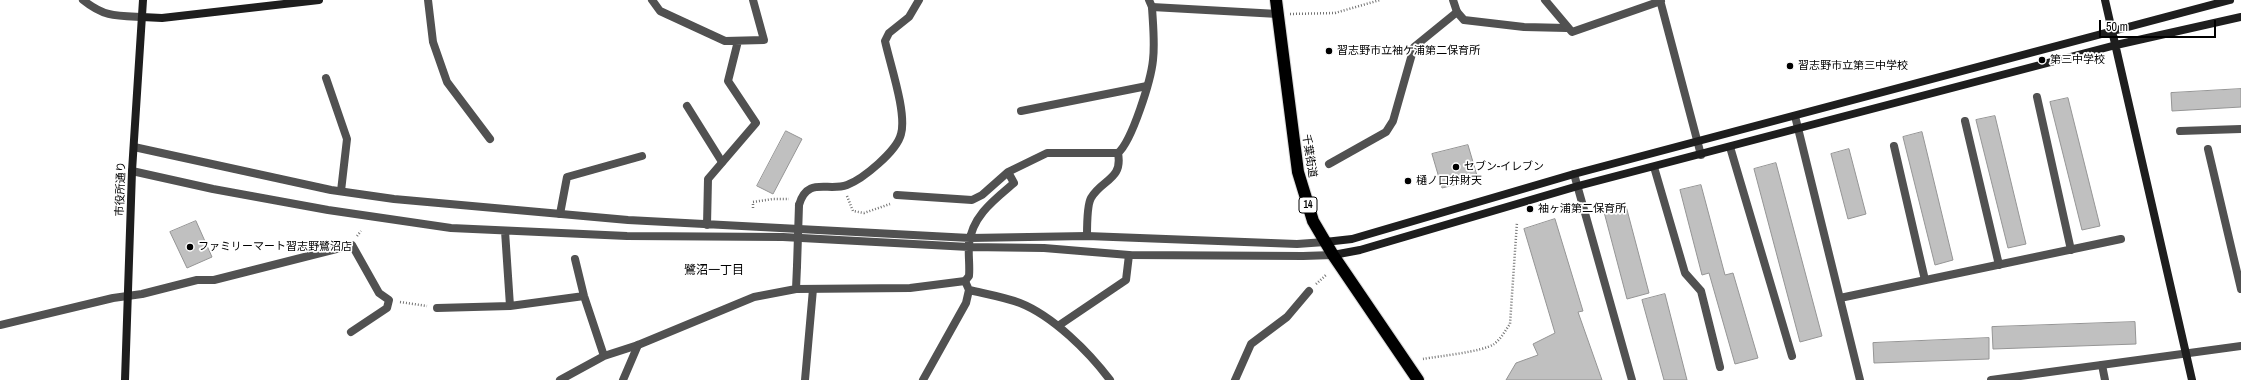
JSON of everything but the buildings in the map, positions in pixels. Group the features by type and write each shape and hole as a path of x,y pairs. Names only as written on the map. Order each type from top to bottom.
{"highway":[{"name":"千葉街道","path":"1276,0 1298,172 1313,222 1333,255 1418,380"}],"street":[{"path":"83,0 97,12 115,16 162,18 319,0"},
{"name":"市役所通り","path":"125,380 132,171 143,0"},
{"path":"428,0 433,42 447,82 490,139"},
{"path":"652,0 660,11 725,41 764,40 753,0"},
{"path":"796,289 799,205 802,196 810,189 820,186 843,186 864,175 882,160 897,144 901,134 902,115 885,41 889,33 909,17 919,0"},
{"path":"1453,0 1457,12 1464,20 1524,27 1567,28"},
{"path":"1545,0 1567,28 1572,32 1660,0 1701,154"},
{"path":"2105,0 2192,380"},
{"path":"132,171 213,189 336,212 451,228 505,232 626,236 783,237 969,243 1087,236 1298,244 1325,242 1352,238 1574,174 2230,0"},
{"path":"1118,153 1127,142 1147,86 1154,51 1151,4 1278,14"},
{"path":"1329,164 1386,132 1393,121 1414,47 1457,12"},
{"path":"134,147 342,192 394,199 560,214 1128,255 1333,255 1360,250 1578,186 2116,45 2241,17"},
{"path":"707,224 708,179 756,123 728,81 738,40"},
{"path":"326,78 347,140 342,192"},
{"path":"1021,111 1147,86"},
{"path":"2036,97 2071,250"},
{"path":"687,106 722,162"},
{"path":"1795,116 1860,380"},
{"path":"1965,121 1999,265"},
{"path":"2180,131 2241,129"},
{"path":"1894,146 1925,280"},
{"path":"1730,147 1792,356"},
{"path":"2208,149 2241,290"},
{"path":"897,195 972,200 982,195 1008,172 1047,153 1118,153"},
{"path":"1087,236 1090,199 1118,170 1120,163 1118,153"},
{"path":"560,214 567,177 642,156"},
{"path":"1654,167 1685,273 1701,291 1720,367"},
{"path":"560,380 604,356 638,345 754,297 796,289 910,288 965,281 969,276 969,243 972,227 983,210 1014,183 1008,172"},
{"path":"1574,174 1632,380"},
{"path":"505,232 510,306"},
{"path":"1840,298 2121,239"},
{"path":"0,325 197,280 214,280 352,245 379,293 389,300 387,308 351,332"},
{"path":"1058,326 1126,280 1128,255"},
{"path":"575,259 584,296 604,356"},
{"path":"923,380 966,303 969,290 965,281"},
{"path":"805,380 813,289"},
{"path":"969,290 1020,304 1058,326 1101,368 1110,380"},
{"path":"1235,380 1250,344 1287,317 1308,291"},
{"path":"437,308 510,306 584,296"},
{"path":"623,380 638,345"},
{"path":"1991,380 2027,378 2241,346"},
{"path":"2102,366 2105,380"}],"path":[{"path":"1278,14 1335,13 1380,0"},
{"path":"843,186 853,212 864,213 893,203 897,195"},
{"path":"753,208 753,202 773,199 791,199"},
{"path":"1423,358 1479,349 1493,345 1502,336 1510,324 1517,222"},
{"path":"389,300 437,308"}],"place":[{"name":"習志野市立袖ケ浦第二保育所","path":"1329,51"},
{"name":"第三中学校","path":"2042,60"},
{"name":"習志野市立第三中学校","path":"1790,66"},
{"name":"セブン-イレブン","path":"1456,167"},
{"name":"樋ノ口弁財天","path":"1408,181"},
{"name":"袖ヶ浦第二保育所","path":"1530,209"},
{"name":"ファミリーマート習志野鷺沼店","path":"190,247"}],"district":[{"name":"鷺沼一丁目","path":"714,271"}]}
